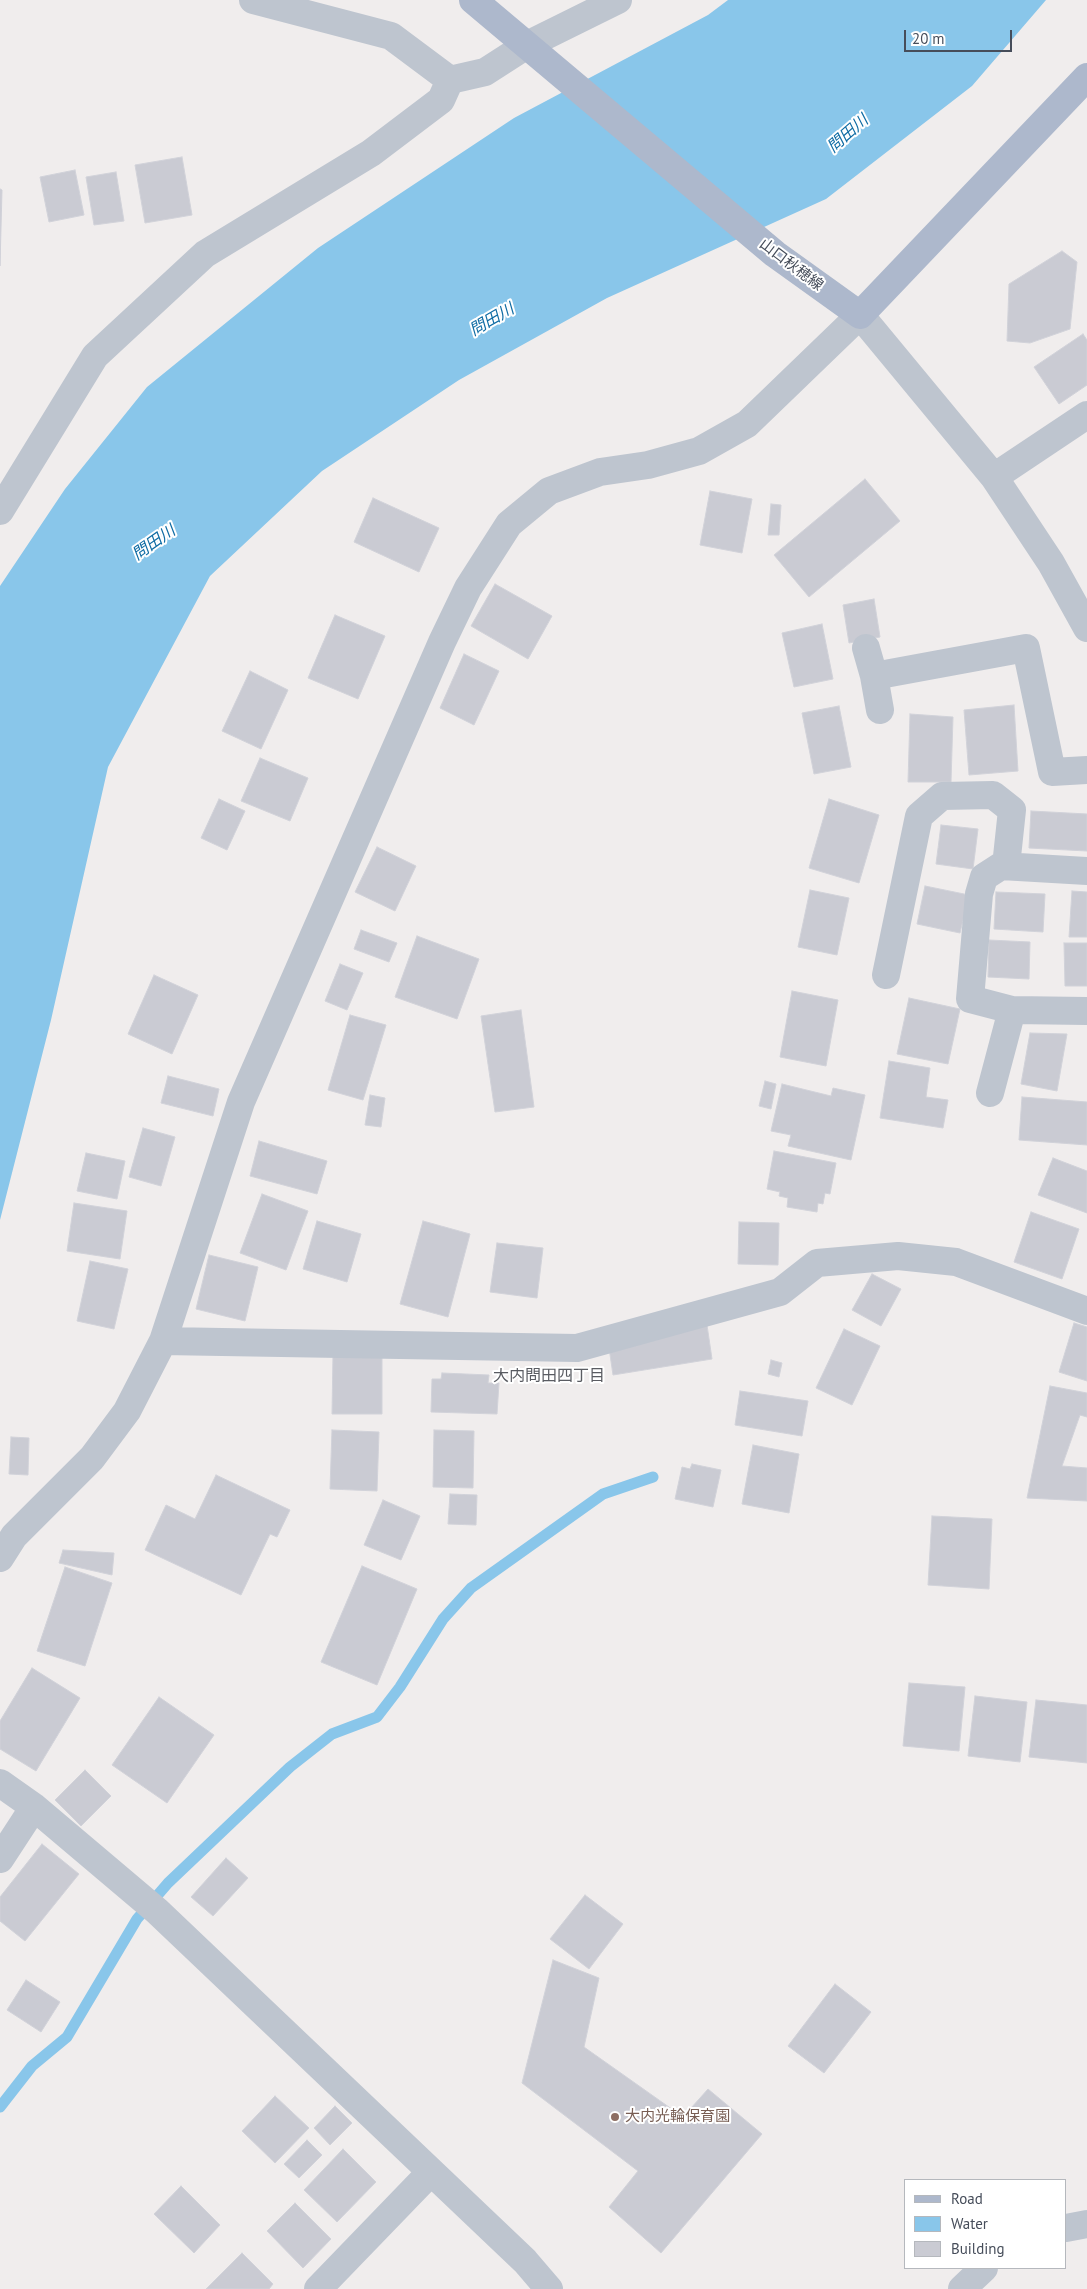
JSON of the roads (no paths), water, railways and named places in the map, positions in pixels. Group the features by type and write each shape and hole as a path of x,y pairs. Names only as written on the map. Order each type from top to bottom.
{"main road":[{"name":"山口秋穂線","path":"473,0 775,254 860,315"},
{"path":"860,315 1087,78"}],"street":[{"path":"253,0 391,36 450,80 485,72 527,45 618,0"},
{"path":"0,511 95,356 205,254 370,153 441,100 450,80"},
{"path":"0,1558 14,1536 92,1458 127,1410 164,1341 240,1102 442,642 468,588 509,524 549,491 600,472 648,465 699,451 747,424 860,315 994,477 1052,563 1087,628"},
{"path":"994,477 1087,415"},
{"path":"866,648 874,676 880,710"},
{"path":"874,676 1026,648 1052,772 1087,770"},
{"path":"886,975 919,816 924,811 942,796 993,795 1012,810 1006,866"},
{"path":"1087,871 1001,866 984,877 979,894 970,999 1012,1010 1087,1011"},
{"path":"990,1093 1012,1010"},
{"path":"164,1341 578,1348 780,1292 816,1263 898,1256 956,1262 1087,1310"},
{"path":"0,1783 34,1807 149,1904 525,2261 549,2289"},
{"path":"0,1859 34,1807"},
{"path":"318,2289 430,2172"},
{"path":"1067,2228 1087,2224"},
{"path":"962,2289 983,2269"}],"water":[{"name":"問田川","path":"728,0 1046,0 972,86 826,199 607,298 459,380 322,471 210,576 108,767 51,1020 0,1220 0,586 65,489 147,387 318,248 514,118 708,15"}],"waterway":[{"path":"0,2107 32,2066 67,2037 137,1919 168,1883 290,1767 332,1734 377,1717 400,1687 443,1619 471,1588 603,1494 653,1477"}],"place":[{"name":"大内光輪保育園","path":"615,2117"}],"district":[{"name":"大内問田四丁目","path":"549,1376"}]}
